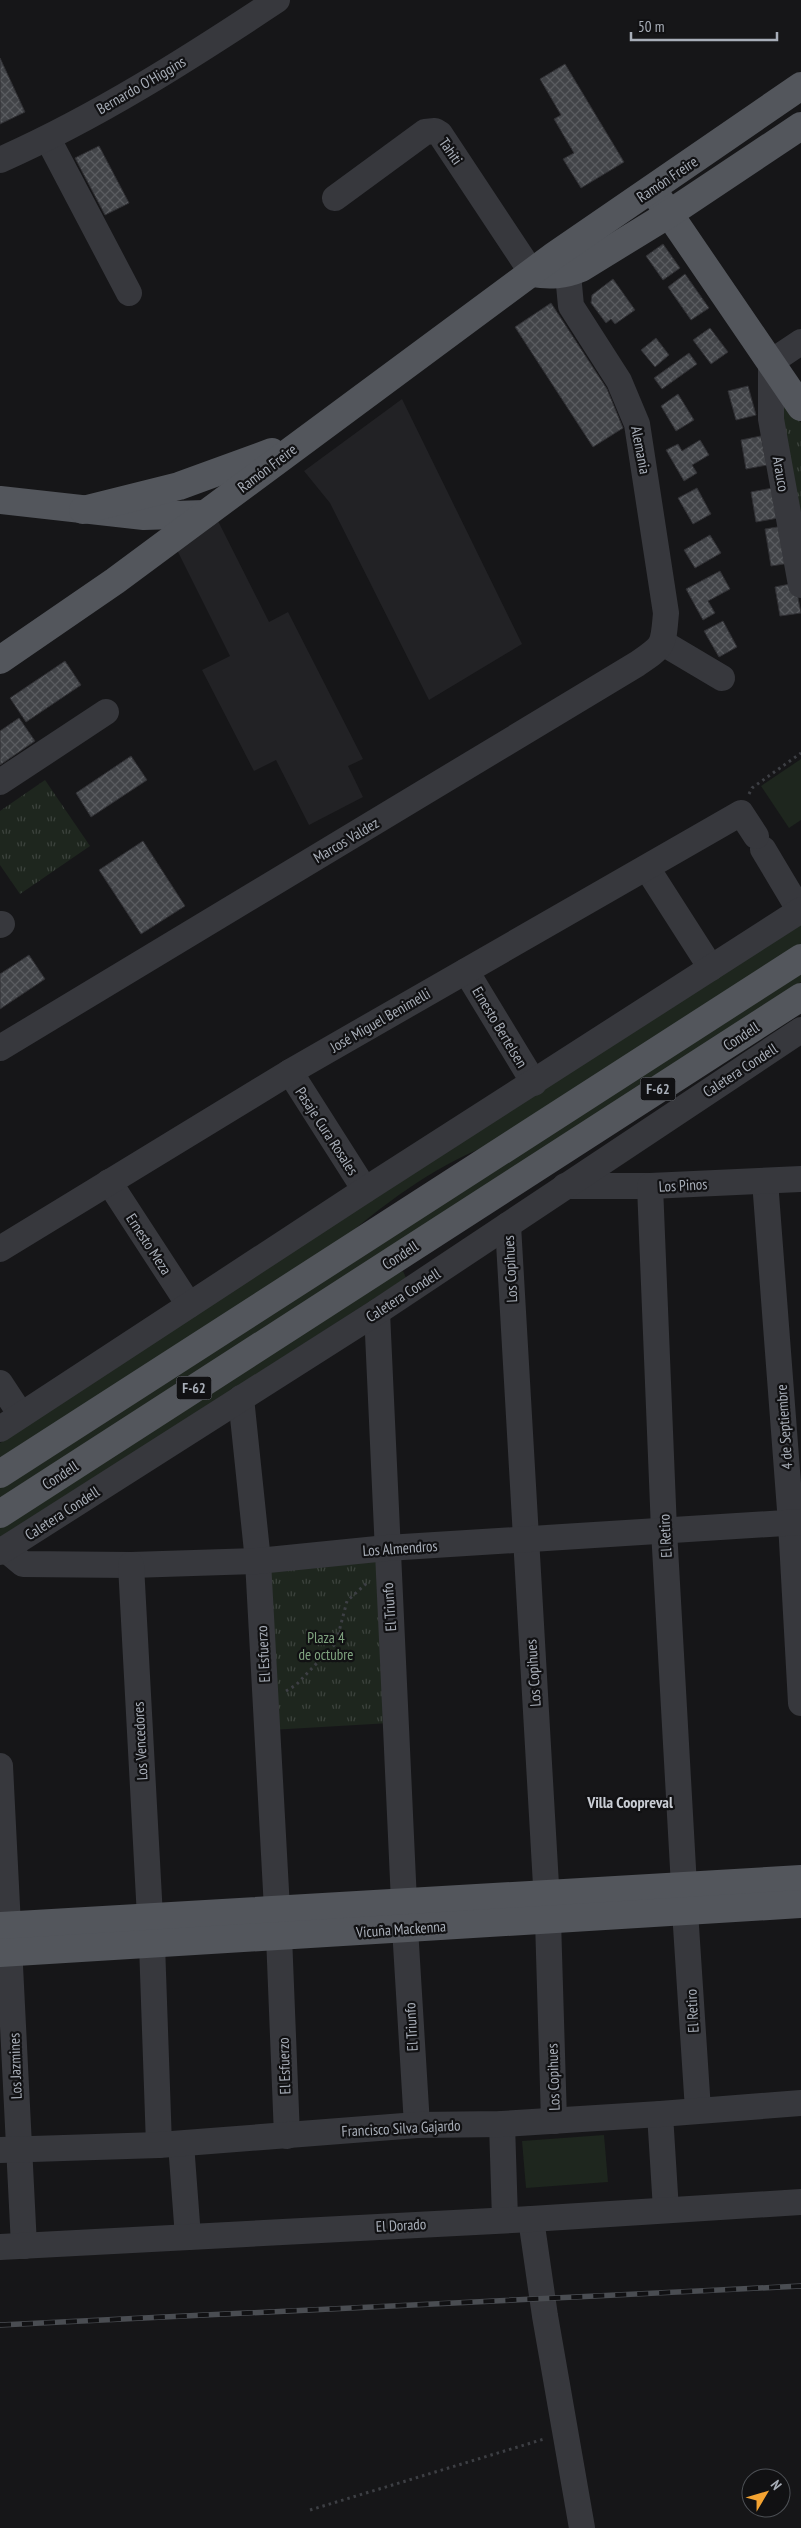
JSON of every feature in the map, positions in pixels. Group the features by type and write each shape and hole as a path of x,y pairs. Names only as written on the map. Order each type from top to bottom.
{"main road":[{"name":"Ramón Freire","path":"0,660 155,551 581,237 801,86"},
{"name":"Ramón Freire","path":"532,273 548,276 568,274 669,214 801,126"},
{"path":"652,189 801,407"},
{"path":"568,274 570,258 581,237"},
{"path":"83,510 134,499 269,454 321,427"},
{"path":"0,500 144,516 205,514"},
{"path":"144,516 150,526 155,551"},
{"name":"F-62","path":"0,1474 801,958"},
{"name":"Condell","path":"0,1514 801,997"},
{"name":"Vicuña Mackenna","path":"4,1925 278,1909 404,1915 547,1907 685,1898 801,1879"},
{"name":"Vicuña Mackenna","path":"685,1898 801,1904"},
{"name":"Vicuña Mackenna","path":"5,1953 279,1936 404,1915"}],"street":[{"name":"Bernardo O'Higgins","path":"0,160 48,139 199,52 277,0"},
{"name":"Tahiti","path":"335,198 424,132 435,131 440,134 532,273"},
{"path":"48,139 129,293"},
{"name":"Alemania","path":"568,274 572,306 619,381 637,424 666,613 663,642"},
{"path":"770,362 801,342"},
{"name":"Arauco","path":"770,362 772,419 801,585"},
{"path":"663,642 722,678"},
{"name":"Marcos Valdez","path":"0,1048 637,664 655,652 663,642"},
{"path":"0,782 106,712"},
{"path":"0,1383 10,1422 365,1190 800,910 742,813"},
{"name":"José Miguel Benimelli","path":"0,1249 290,1072 742,813"},
{"path":"647,868 711,968"},
{"name":"Ernesto Bertelsen","path":"466,971 534,1083"},
{"name":"Caletera Condell","path":"2,1550 377,1312 801,1030"},
{"name":"Pasaje Cura Rosales","path":"290,1072 365,1190"},
{"name":"Los Pinos","path":"565,1186 650,1186 801,1179"},
{"name":"4 de Septiembre","path":"765,1181 796,1522 801,1703"},
{"name":"Ernesto Meza","path":"109,1182 189,1305"},
{"name":"El Retiro","path":"650,1186 664,1530 698,2110"},
{"name":"Los Copihues","path":"508,1226 524,1539 547,1907 554,2121"},
{"name":"El Triunfo","path":"377,1312 387,1557 398,1734 404,1915 417,2125"},
{"name":"El Esfuerzo","path":"241,1398 258,1561 278,1909"},
{"name":"Los Almendros","path":"2,1550 23,1564 131,1565 387,1557 524,1539 796,1522"},
{"name":"Los Vencedores","path":"131,1565 150,1917"},
{"name":"Los Jazmines","path":"0,1766 12,2246"},
{"name":"El Esfuerzo","path":"279,1936 287,2136"},
{"path":"152,1944 170,2144 188,2237"},
{"name":"Francisco Silva Gajardo","path":"9,2150 170,2144 417,2125 502,2124 801,2103"},
{"path":"660,2114 666,2210"},
{"path":"502,2124 505,2219"},
{"name":"El Dorado","path":"12,2246 531,2219 801,2202"},
{"path":"531,2219 582,2528"}],"path":[{"path":"742,813 752,788 801,753"},
{"path":"266,1702 296,1685 336,1643 347,1601 387,1557"},
{"path":"310,2510 566,2432"}],"shaded area":[{"path":"402,399 522,644 429,700 330,503 304,471"},
{"path":"218,521 269,622 288,612 363,759 348,766 363,797 309,825 276,760 254,771 202,670 230,656 177,550"}],"green space":[{"path":"789,404 801,423 801,572 776,407"},
{"path":"801,759 801,820 789,828 761,786"},
{"path":"45,780 90,846 20,894 0,865 0,811"},
{"path":"801,919 801,946 486,1146 465,1155 426,1177 372,1215 337,1244 0,1462 0,1443"},
{"path":"801,967 801,982 0,1500 0,1485"},
{"path":"403,1271 406,1278 0,1539 0,1521 386,1279"},
{"name":"Plaza 4 de octubre","path":"380,1553 390,1723 270,1730 264,1562"},
{"path":"604,2135 608,2182 526,2188 522,2141"}],"building":[{"path":"0,58 25,112 0,124"},
{"path":"565,64 624,162 581,188 563,159 574,153 554,119 561,115 540,79"},
{"path":"99,146 129,203 105,215 75,158"},
{"path":"663,244 680,268 663,280 646,256"},
{"path":"685,274 709,308 691,320 668,287"},
{"path":"613,279 635,310 615,324 611,319 606,323 591,303 592,295"},
{"path":"551,303 607,389 623,428 593,447 515,327"},
{"path":"710,328 728,352 711,364 693,340"},
{"path":"656,338 669,355 655,367 641,350"},
{"path":"689,353 697,364 662,389 654,378"},
{"path":"748,386 756,415 736,420 728,391"},
{"path":"678,394 694,420 676,431 661,406"},
{"path":"761,436 767,465 746,469 741,440"},
{"path":"700,440 709,455 692,465 697,473 684,481 666,450 678,444 682,451"},
{"path":"778,487 784,517 756,522 751,492"},
{"path":"697,488 711,514 693,524 678,498"},
{"path":"784,526 790,563 771,566 765,529"},
{"path":"710,535 721,553 695,568 684,550"},
{"path":"720,571 730,589 708,601 715,613 703,620 686,589"},
{"path":"795,583 801,613 780,616 775,587"},
{"path":"723,621 737,647 719,657 704,631"},
{"path":"65,661 81,685 26,722 10,698"},
{"path":"19,718 35,741 0,765 0,731"},
{"path":"131,756 147,780 91,817 76,793"},
{"path":"143,841 185,906 141,934 99,870"},
{"path":"29,955 45,979 0,1009 0,974"}],"railway":[{"path":"0,2325 801,2286"}],"district":[{"name":"Villa Coopreval","path":"630,1802"}]}
